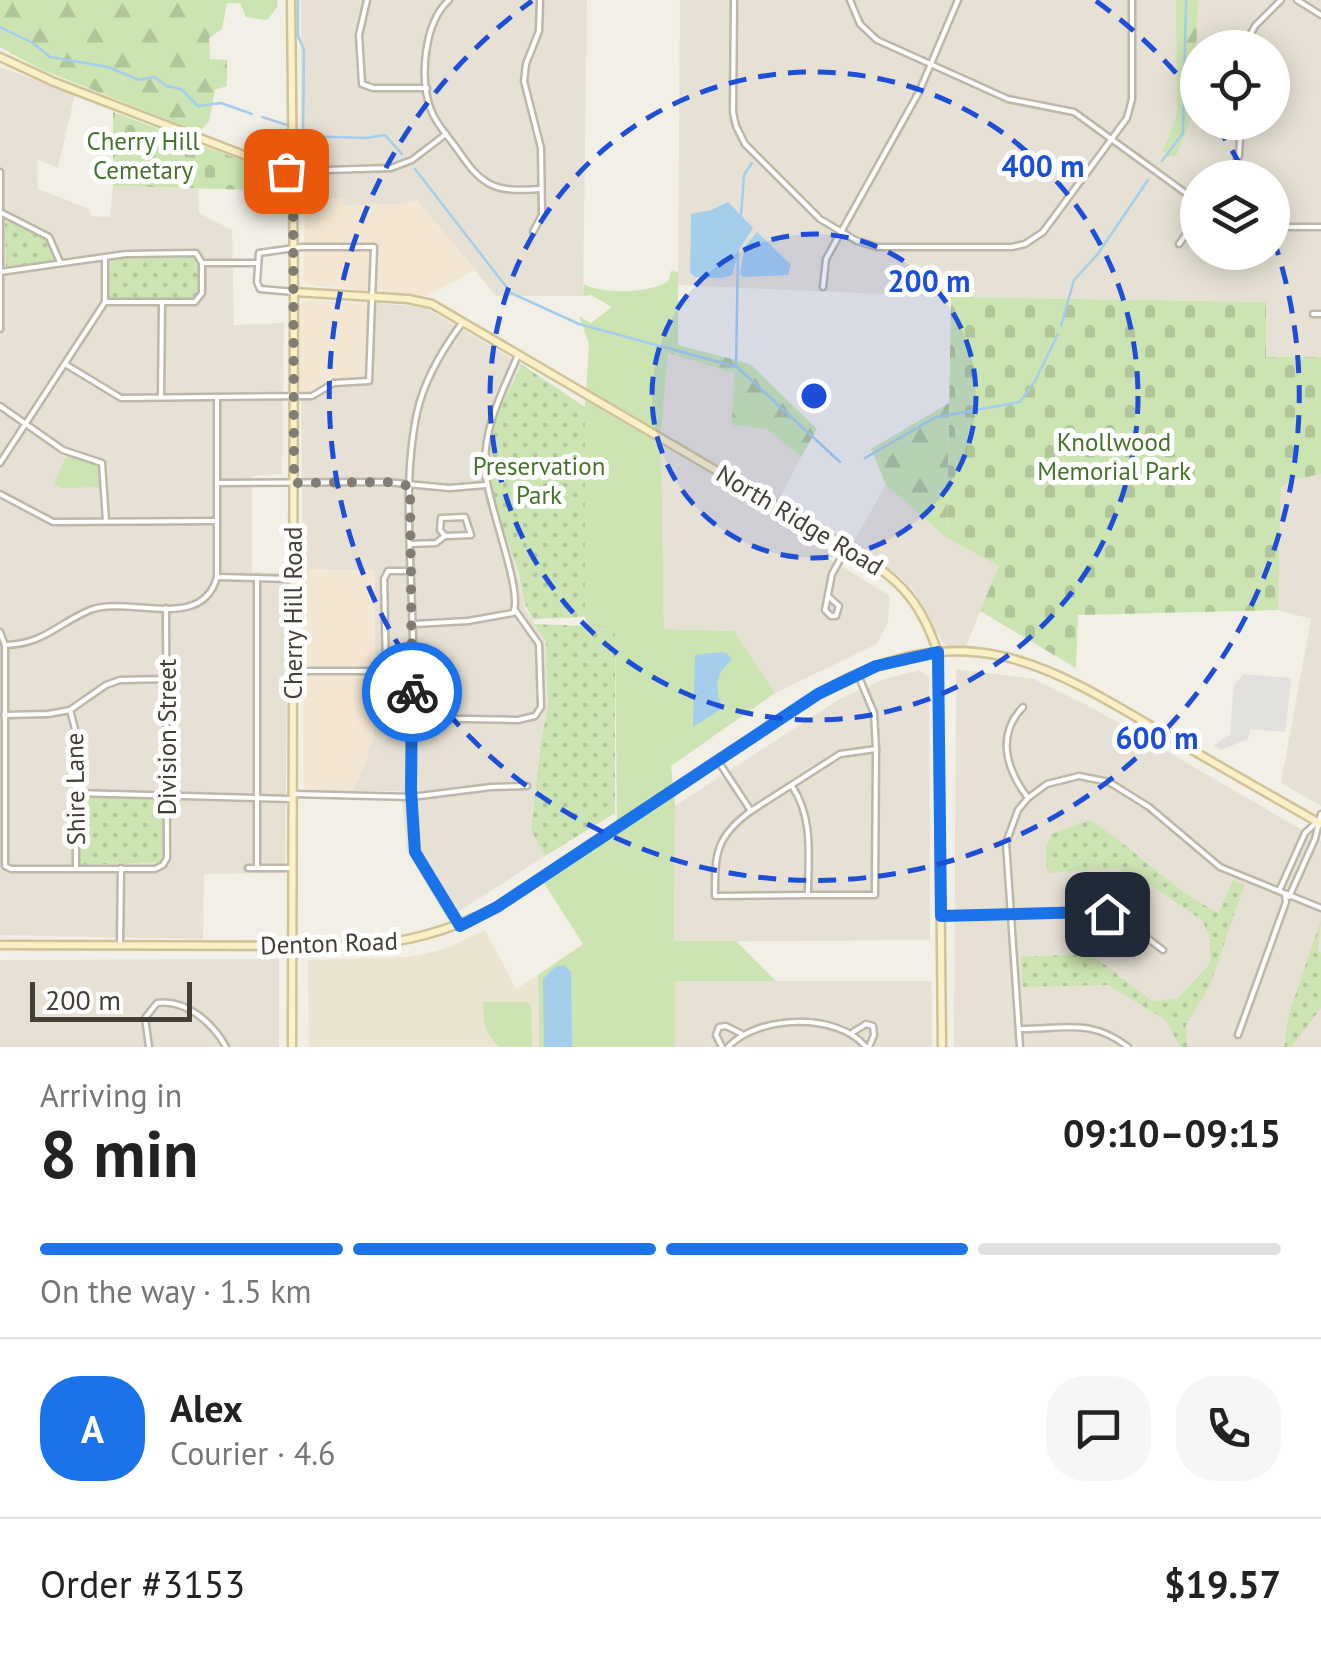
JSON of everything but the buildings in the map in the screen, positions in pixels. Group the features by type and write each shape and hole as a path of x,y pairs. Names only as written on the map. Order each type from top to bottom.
{"street":[{"name":"Cherry Hill Road","path":"291,0 292,1047"},
{"path":"367,0 360,35 362,84 373,88 427,88"},
{"path":"449,0 434,17 428,32 427,88 431,111 473,171 489,184 508,190 542,190"},
{"path":"534,232 542,216 541,140 524,81 526,64 539,32 540,0"},
{"path":"734,0 733,112 745,144 820,219 840,233 868,244 897,248 1022,245 1048,226 1127,118 1132,98 1132,0"},
{"path":"850,0 856,19 869,34 1008,99 1066,108 1180,189"},
{"path":"823,287 826,259 932,65 958,0"},
{"path":"1253,30 1282,0"},
{"path":"1297,0 1321,16"},
{"path":"0,57 54,82 261,162 293,170 391,168 412,160 446,134"},
{"path":"0,172 0,328"},
{"path":"2,214 49,237 60,264"},
{"path":"1290,227 1321,227"},
{"path":"65,364 120,398 312,396 334,383 369,381 374,247 259,252 260,289 294,292"},
{"path":"1,272 126,254 196,253 202,263 200,298 194,302 105,302"},
{"path":"0,463 105,302 105,259"},
{"path":"202,263 257,263"},
{"name":"North Ridge Road","path":"294,292 425,302 462,322 889,574 913,598 938,652"},
{"path":"161,398 162,302"},
{"path":"1313,314 1321,314"},
{"path":"460,926 415,852 411,797 414,624 410,486 422,394 462,322"},
{"path":"412,718 518,720 534,716 540,706 539,644 515,610 514,585 486,485 487,429 518,355"},
{"path":"4,645 40,640 98,608 187,607 205,598 217,577 217,397"},
{"path":"0,406 71,454 102,463 106,521"},
{"path":"217,483 486,485"},
{"path":"0,494 53,522 217,521"},
{"path":"411,544 472,535 465,518 441,518 440,530 445,536"},
{"path":"829,597 832,574 847,547"},
{"path":"386,671 384,579 388,571 412,570"},
{"path":"217,577 293,579"},
{"path":"256,868 257,578"},
{"name":"Division Street","path":"120,868 155,869 167,858 166,608"},
{"path":"414,624 468,622 515,610"},
{"path":"0,632 4,645 5,866 120,868 120,947"},
{"path":"942,1047 938,652 994,652 1062,675 1319,824"},
{"name":"Denton Road","path":"0,946 389,943 427,937 497,907 818,694 894,660 938,652"},
{"path":"292,671 413,671"},
{"path":"857,674 874,712 876,748 875,895 714,896 718,846 730,827 840,754 876,748"},
{"path":"4,715 70,710 112,682 167,679"},
{"path":"1023,706 1007,728 1006,743 1011,772 1028,798"},
{"name":"Shire Lane","path":"70,710 75,730 76,868"},
{"path":"718,761 751,812"},
{"path":"1020,1047 1007,836 1018,810 1047,784 1085,777 1108,782 1149,807 1220,867 1321,908"},
{"path":"76,793 167,798 411,797 527,786"},
{"path":"792,786 806,812 808,895"},
{"path":"1284,895 1315,838 1321,814"},
{"path":"1238,1035 1286,902 1284,895 1306,833 1319,824"},
{"path":"248,868 292,868"},
{"path":"941,916 1107,914 1123,920 1162,950"},
{"path":"149,1047 145,1018 158,1002 176,1002 210,1024 226,1047"},
{"path":"742,1034 726,1026 718,1027 716,1035 725,1047 742,1034 766,1025 818,1024 836,1026 868,1047 874,1026 866,1024 851,1033"},
{"path":"1020,1028 1094,1028 1128,1047"}],"shaded area":[{"path":"301,0 587,0 583,296 496,296 417,200 403,204 343,205 342,198 306,198 301,150"},
{"path":"680,0 1321,0 1321,357 1266,357 1265,302 951,297 678,285"},
{"path":"0,67 75,94 58,168 37,159 38,189 90,209 91,216 110,217 113,186 198,189 199,213 232,230 234,325 284,323 282,474 252,476 252,572 288,573 285,873 204,874 203,939 0,935"},
{"path":"306,198 343,198 344,205 403,204 417,200 476,270 426,296 308,285 303,279"},
{"path":"313,300 368,305 366,379 337,380 310,393 299,392 300,306"},
{"path":"376,303 424,307 521,364 494,422 491,462 526,610 546,641 548,708 531,830 545,856 447,919 407,851 401,791 353,791 374,736 375,571 303,569 301,399 336,387 373,381"},
{"path":"668,353 734,372 767,429 801,457 773,511 832,545 828,558 890,596 888,622 877,644 775,693 734,631 664,629 661,433"},
{"path":"1321,474 1321,806 1281,783 1311,619 1278,610 1281,487 1292,480"},
{"path":"886,485 947,538 999,566 966,646 949,647 943,643 914,591 899,576 851,546"},
{"path":"303,569 375,570 374,736 353,791 304,791"},
{"path":"956,669 1034,679 1093,708 1321,841 1321,1047 954,1047"},
{"path":"919,670 929,677 930,940 674,942 675,806 838,700 882,680"},
{"path":"1244,674 1291,678 1286,726 1284,732 1250,729 1248,739 1221,750 1213,746 1230,734 1234,685"},
{"path":"485,930 516,989 538,975 539,1047 309,1047 308,960 409,957 444,949"},
{"path":"279,959 279,1047 0,1047 0,960"},
{"path":"675,981 932,981 932,1047 675,1047"}],"green space":[{"path":"0,0 277,0 278,6 267,20 246,17 240,3 227,3 222,29 209,38 210,59 227,60 227,86 215,90 209,121 199,132 40,69 0,47"},
{"path":"1176,0 1198,0 1197,30 1180,30 1183,140 1176,156 1169,156 1163,151 1177,115"},
{"name":"Cherry Hill Cemetary","path":"113,112 257,166 256,190 113,186"},
{"path":"9,220 49,240 55,261 6,267 5,224"},
{"path":"195,255 199,259 199,294 195,299 108,296 111,261 126,256"},
{"path":"671,271 678,272 678,345 668,354 661,433 664,629 734,631 775,693 671,766 675,805 674,941 736,941 776,981 675,981 675,1047 539,1047 538,975 583,944 544,883 617,834 615,628 588,627 585,617 585,407 589,344 579,316 591,323 612,307 591,295 583,296 584,284 602,290 641,290 669,280"},
{"name":"Knollwood Memorial Park","path":"951,297 1266,302 1266,357 1321,357 1321,474 1292,480 1281,487 1278,610 1078,615 1076,668 980,611 999,566 947,538"},
{"path":"678,345 750,364 817,429 801,457 767,429 732,425 734,373 668,353"},
{"name":"Preservation Park","path":"521,364 585,407 585,617 533,619 524,601 494,496 491,439"},
{"path":"949,403 947,538 886,485 871,449"},
{"path":"67,455 97,462 101,467 100,487 62,488 54,484"},
{"path":"534,624 615,627 615,813 545,856 531,830 548,708 546,641"},
{"path":"79,797 164,800 164,862 79,865"},
{"path":"1090,820 1185,893 1219,913 1233,880 1244,885 1211,983 1186,1025 1187,1047 1180,1047 1166,1020 1108,985 1023,987 1021,957 1091,954 1152,1001 1177,999 1210,964 1210,938 1202,920 1145,881 1117,868 1047,873 1046,849 1051,834"},
{"path":"1321,920 1321,1008 1291,1047 1284,1047 1289,1014"},
{"path":"483,1002 527,1002 531,1006 532,1047 500,1047 486,1027"}],"water":[{"path":"728,202 753,228 740,248 732,275 695,277 690,273 691,214"},
{"path":"757,232 791,265 788,275 740,274 745,246"},
{"path":"721,652 732,660 722,670 718,682 723,708 693,727 695,655"},
{"path":"564,965 571,972 572,1047 544,1047 543,979 555,967"}],"waterway":[{"path":"298,0 298,36 304,50 303,136 385,135 402,154"},
{"path":"1162,161 1183,133 1186,0"},
{"path":"0,27 33,43 50,57 108,67 139,80 155,77 166,86 181,89 198,106 221,103 252,114"},
{"path":"262,117 287,125"},
{"path":"741,215 744,175 752,163"},
{"path":"415,169 511,293 579,324 737,367 840,462"},
{"path":"1061,326 1074,280 1097,255 1148,180"},
{"path":"736,365 738,253"},
{"path":"865,458 936,417 1020,402 1058,334"}],"way so far":[{"path":"286,171 293,170 294,483 386,482 410,486 412,692"}],"route":[{"path":"412,692 415,852 460,926 497,907 818,694 864,670 938,652 941,916 1107,914"}]}
